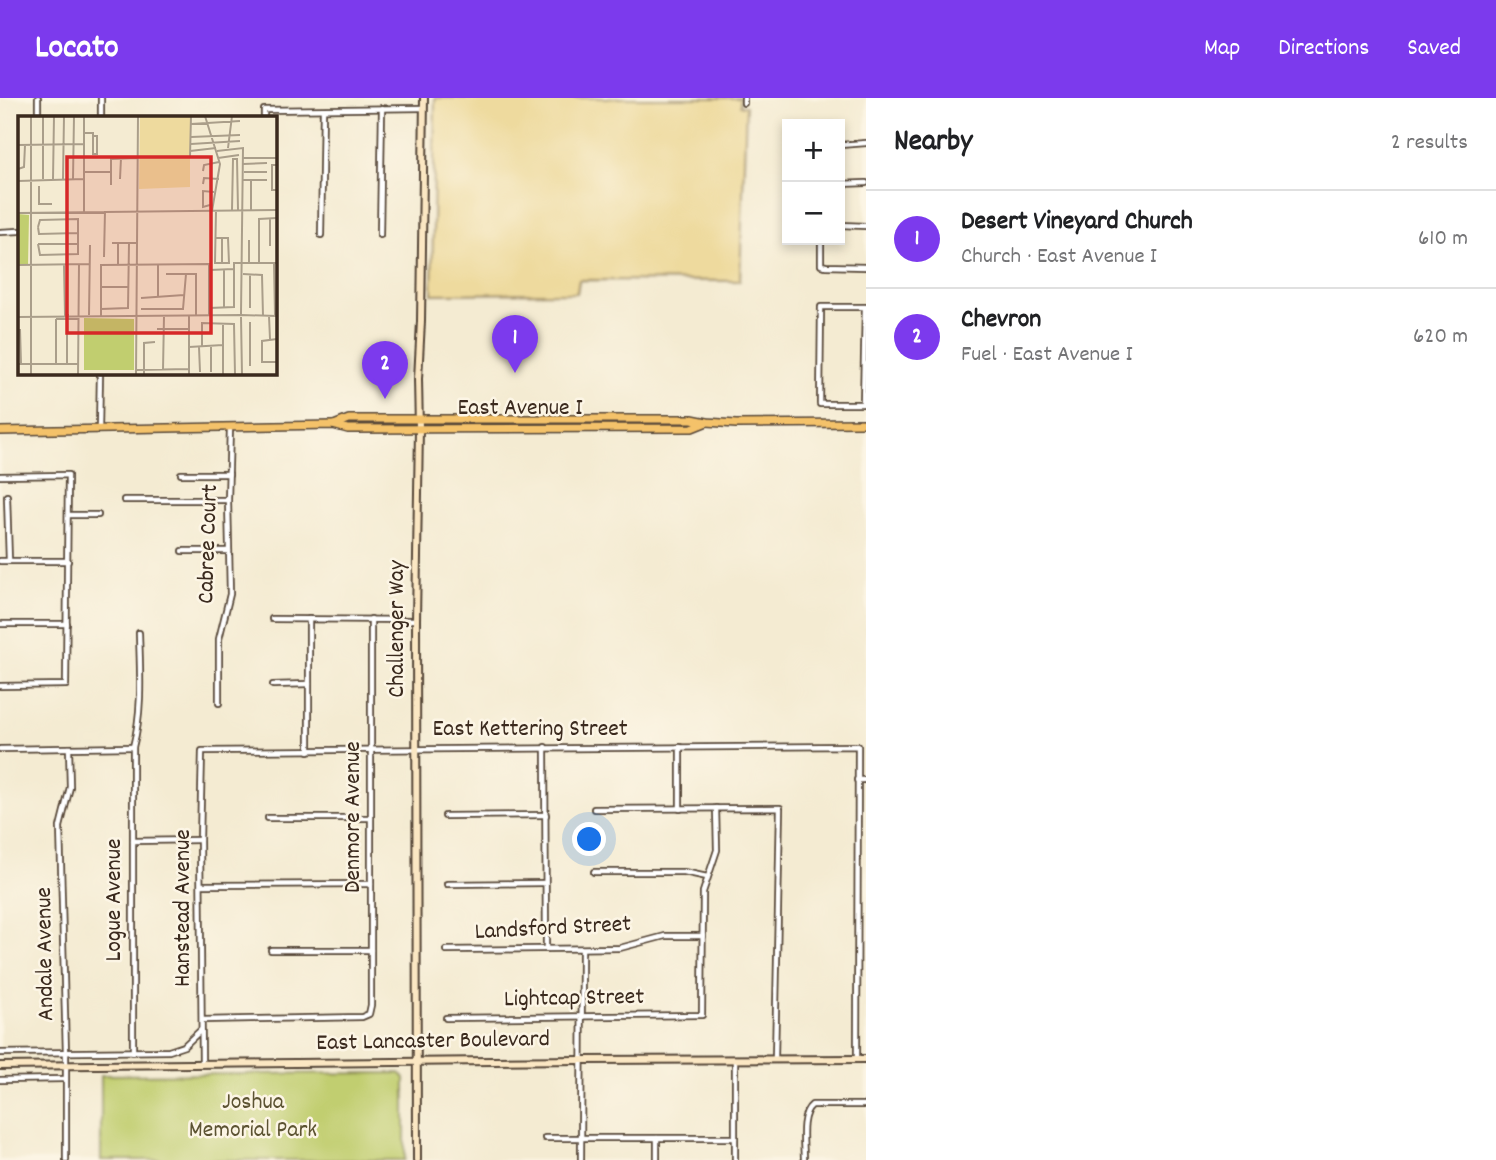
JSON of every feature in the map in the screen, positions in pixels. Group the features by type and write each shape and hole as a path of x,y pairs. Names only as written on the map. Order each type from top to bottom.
{"main road":[{"name":"Challenger Way","path":"417,1160 416,620 424,98"},
{"name":"East Avenue I","path":"333,425 349,419 692,419 736,424 866,423"},
{"path":"594,419 594,428"},
{"name":"East Avenue I","path":"0,431 333,425 348,429 692,428 707,422"},
{"name":"East Lancaster Boulevard","path":"0,1066 866,1059"}],"street":[{"path":"38,98 38,116"},
{"path":"101,98 101,116"},
{"path":"380,235 382,108"},
{"path":"264,116 264,110 424,108"},
{"path":"321,235 323,109"},
{"path":"845,145 866,143"},
{"path":"845,184 866,183"},
{"path":"845,226 866,226"},
{"path":"0,232 18,232"},
{"path":"821,245 821,265 866,267"},
{"path":"821,307 866,307 863,404 820,404 821,307"},
{"path":"99,430 100,374"},
{"name":"Cabree Court","path":"219,702 219,639 230,594 230,428"},
{"path":"181,474 229,474"},
{"path":"0,476 68,475 66,685 0,687"},
{"path":"7,496 9,561"},
{"path":"124,500 228,500"},
{"path":"68,515 98,515"},
{"path":"182,551 229,551"},
{"path":"0,561 68,561"},
{"path":"309,619 309,751"},
{"path":"272,620 416,620"},
{"name":"Denmore Avenue","path":"202,1020 362,1017 369,1014 372,950 372,620"},
{"path":"0,624 67,624"},
{"name":"Logue Avenue","path":"133,1052 133,747 140,711 138,633"},
{"path":"273,685 309,684"},
{"name":"East Kettering Street","path":"202,751 858,746 857,780"},
{"path":"0,749 133,747"},
{"path":"545,747 546,949"},
{"path":"680,747 680,808"},
{"name":"Andale Avenue","path":"65,1160 66,1053 60,827 69,787 69,748"},
{"name":"Hanstead Avenue","path":"202,751 202,1064"},
{"path":"857,1059 857,780 866,780"},
{"path":"703,936 704,892 717,850 716,808"},
{"path":"594,809 780,808 775,1059"},
{"path":"446,816 545,815"},
{"path":"268,818 371,818"},
{"path":"133,841 200,840"},
{"path":"594,872 684,872 707,877"},
{"path":"446,884 545,883"},
{"path":"201,885 371,884"},
{"name":"Landsford Street","path":"446,950 620,948 665,936 703,936"},
{"name":"Lightcap Street","path":"446,1018 702,1015 703,936"},
{"path":"271,950 372,950"},
{"path":"582,950 582,1160"},
{"path":"856,1010 866,1010"},
{"path":"0,1053 169,1051 184,1046 202,1030"},
{"path":"735,1059 735,1160"},
{"path":"0,1080 65,1079"},
{"path":"804,1160 804,1115 808,1108 813,1105 866,1105"},
{"path":"545,1138 735,1138"},
{"path":"657,1138 657,1160"}],"green space":[{"name":"Joshua Memorial Park","path":"400,1073 405,1078 405,1160 101,1160 101,1075"}],"sand":[{"path":"435,98 740,98 740,106 746,106 740,281 579,280 577,293 432,294"}],"place":[{"name":"Desert Vineyard Church","path":"515,373"},
{"name":"Chevron","path":"385,399"}]}
